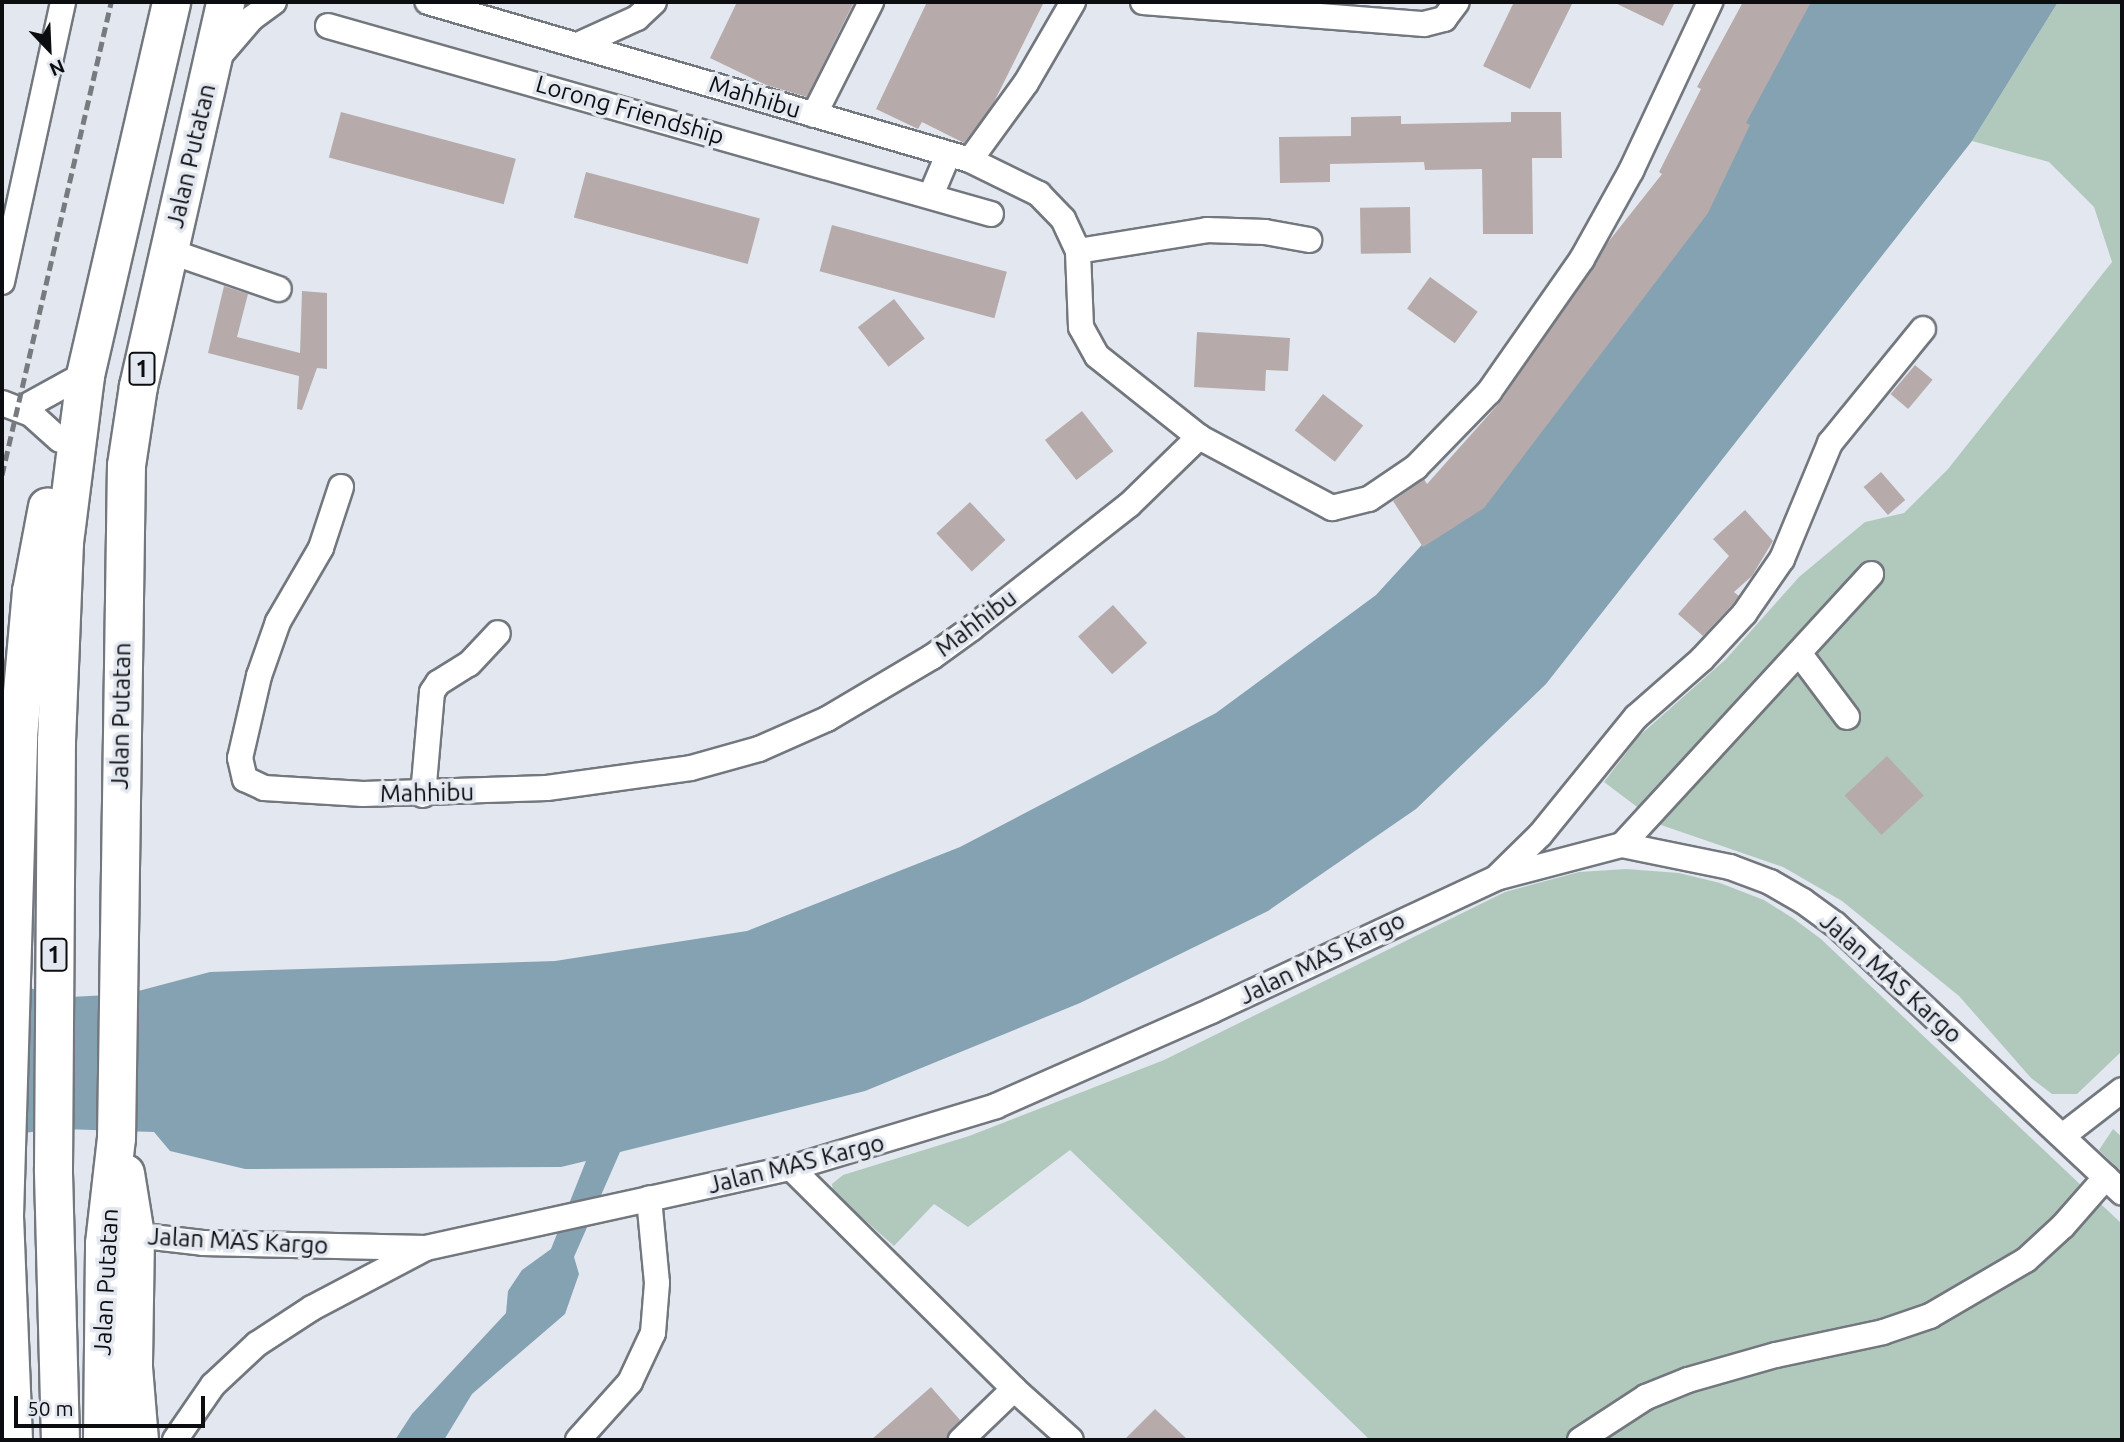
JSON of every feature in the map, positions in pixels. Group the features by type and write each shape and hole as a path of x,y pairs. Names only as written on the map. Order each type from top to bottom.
{"highway":[{"name":"Jalan Putatan","path":"60,1435 53,1168 55,741 64,542 85,375 171,2"},
{"name":"Jalan Putatan","path":"101,1433 104,1243 116,1138 126,465 138,386 225,2"},
{"path":"13,1440 7,1359 5,1160 18,736 32,591 60,440 72,381 97,326"},
{"path":"116,1138 135,1235 134,1367 139,1440"}],"street":[{"path":"2,282 64,2"},
{"path":"211,65 252,18 274,2"},
{"name":"Mahhibu","path":"341,487 321,548 278,622 258,676 240,758 241,772 252,786 264,788 424,795 648,777 759,749 792,735 894,681 962,635 1129,505 1199,438 1092,349 1078,306 1078,251 1052,205 1039,194 959,157 580,44 428,2"},
{"path":"580,44 637,18 654,2"},
{"path":"814,115 871,2"},
{"path":"932,195 959,157 1026,83 1073,2"},
{"path":"1143,2 1264,7 1423,24 1444,19 1457,2"},
{"path":"1199,438 1332,508 1369,499 1416,467 1489,392 1582,259 1631,171 1710,2"},
{"name":"Lorong Friendship","path":"328,26 932,195 991,214"},
{"path":"1078,251 1207,230 1265,232 1308,240"},
{"path":"169,251 279,289"},
{"path":"1496,878 1540,835 1636,717 1702,659 1744,614 1782,559 1830,443 1923,330"},
{"path":"12,406 72,381"},
{"path":"12,406 60,440"},
{"path":"1622,845 1871,574"},
{"path":"424,795 432,692 438,683 469,664 498,633"},
{"path":"1799,653 1847,717"},
{"name":"Jalan MAS Kargo","path":"135,1235 202,1243 426,1248 602,1213 649,1198 791,1168 916,1133 1015,1097 1496,878 1622,845 1730,867 1770,882 1803,901 1835,924 2064,1135 2114,1185"},
{"path":"2064,1135 2122,1091"},
{"path":"791,1168 1014,1389 1071,1440"},
{"path":"1580,1440 1646,1397 1688,1380 1776,1354 1883,1332 1940,1311 2026,1260 2114,1185"},
{"path":"579,1440 630,1382 653,1333 657,1283 649,1198"},
{"name":"Jalan MAS Kargo","path":"175,1440 213,1385 257,1344 312,1308 426,1248"},
{"path":"961,1440 1014,1389"}],"green space":[{"path":"2058,2 2122,2 2122,1051 2077,1094 2052,1094 2031,1078 1959,996 1842,901 1783,867 1661,825 1604,782 1639,736 1726,659 1799,577 1865,522 1904,513 1948,469 2112,262 2094,207 2049,162 1972,141"},
{"path":"1626,869 1679,873 1720,883 1764,900 1794,919 1821,939 2122,1224 2122,1440 1370,1440 1070,1150 968,1227 934,1204 894,1246 833,1192 832,1184 843,1175 969,1136 1164,1060 1505,892 1579,872"},
{"path":"2113,1129 2122,1137 2122,1173 2099,1150"}],"water":[{"path":"1808,2 2058,2 1972,141 1546,684 1416,809 1268,911 1080,1003 865,1091 620,1152 574,1257 579,1274 565,1314 472,1394 444,1440 395,1440 412,1414 506,1313 508,1291 522,1270 551,1249 586,1161 561,1167 245,1169 170,1151 154,1132 62,1129 2,1135 2,982 70,997 127,994 210,972 555,961 747,931 960,847 1216,713 1376,595 1559,395 1788,40"}],"building":[{"path":"737,2 854,2 807,97 766,85 710,58"},
{"path":"927,2 1044,2 993,104 964,143 922,122 918,129 876,109"},
{"path":"1514,2 1573,2 1530,89 1483,66"},
{"path":"1613,2 1675,2 1663,26"},
{"path":"1743,2 1811,2 1746,123 1750,125 1708,213 1484,508 1423,547 1393,501 1424,479 1427,484 1501,401 1609,241 1662,174 1659,172 1701,89 1697,87"},
{"path":"341,112 516,159 504,204 329,157"},
{"path":"1511,112 1561,112 1562,158 1532,158 1533,234 1483,234 1482,169 1425,170 1424,162 1330,164 1330,182 1280,183 1279,137 1351,136 1351,117 1401,116 1401,124 1511,122"},
{"path":"586,172 760,219 748,264 574,217"},
{"path":"1410,207 1411,253 1361,254 1360,208"},
{"path":"832,225 1007,272 994,318 820,271"},
{"path":"1430,277 1478,312 1455,343 1407,309"},
{"path":"224,286 248,294 237,337 300,353 302,291 327,293 327,369 317,368 302,410 297,409 299,376 208,353"},
{"path":"894,299 925,338 889,367 858,327"},
{"path":"1197,332 1290,338 1288,371 1266,370 1265,391 1194,387"},
{"path":"1915,365 1933,380 1908,409 1891,394"},
{"path":"1323,394 1363,425 1335,462 1295,430"},
{"path":"1082,411 1113,451 1076,480 1045,440"},
{"path":"1881,472 1905,500 1888,515 1864,487"},
{"path":"970,502 1005,540 972,571 936,533"},
{"path":"1745,510 1773,541 1752,576 1734,592 1739,596 1703,636 1678,614 1729,556 1713,539"},
{"path":"1113,605 1147,643 1112,674 1078,636"},
{"path":"1887,756 1924,795 1881,835 1845,796"},
{"path":"931,1387 960,1420 947,1440 871,1440"},
{"path":"1155,1409 1188,1440 1124,1440"}],"railway":[{"path":"2,475 111,2"}]}
